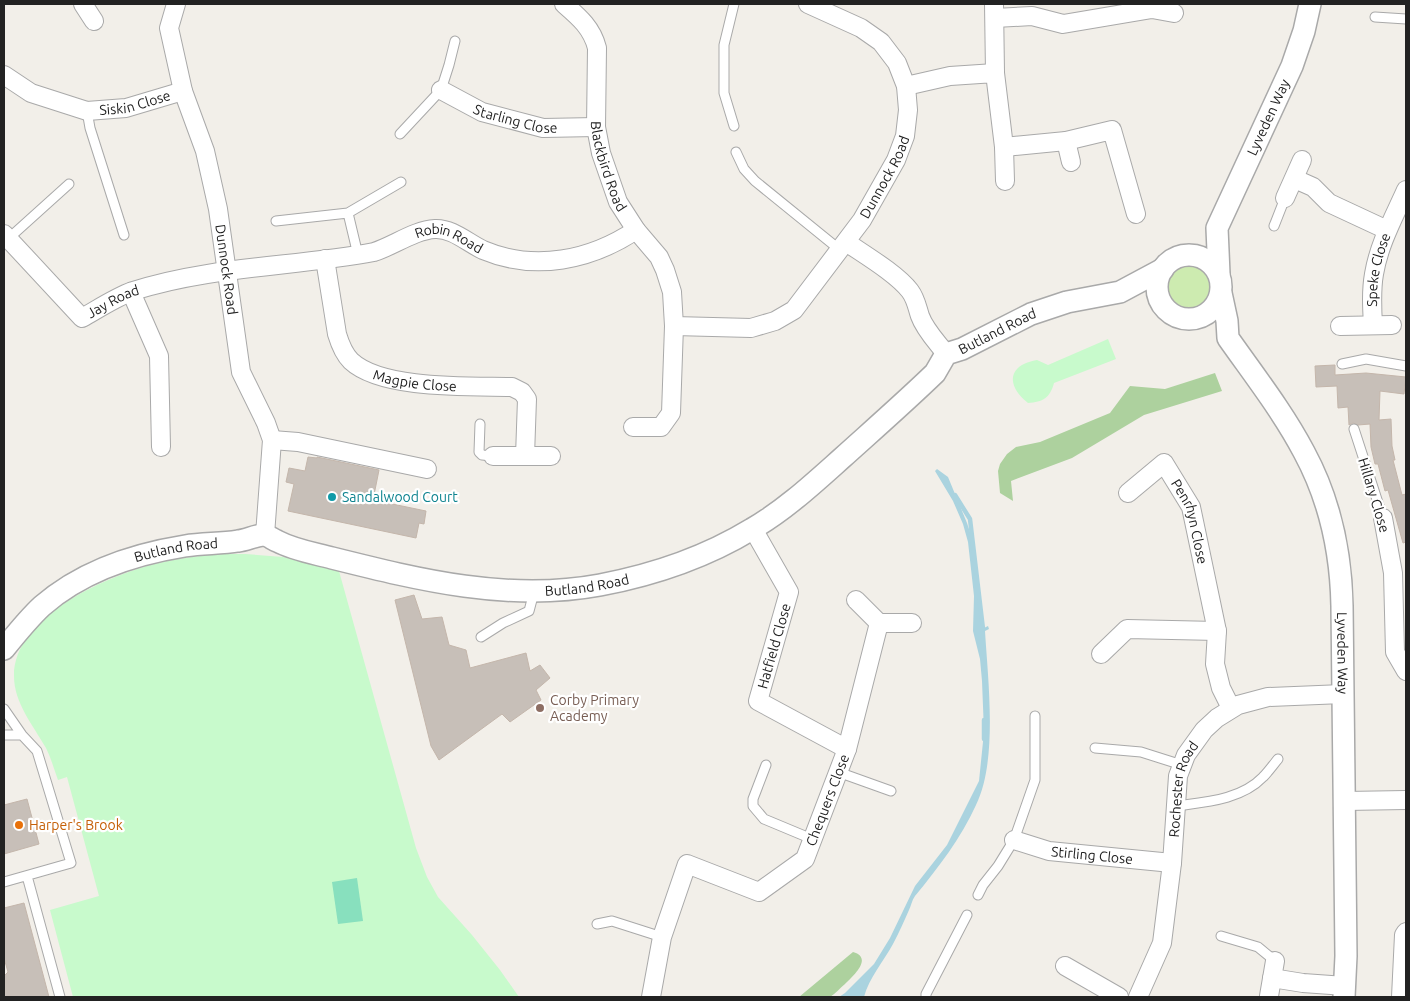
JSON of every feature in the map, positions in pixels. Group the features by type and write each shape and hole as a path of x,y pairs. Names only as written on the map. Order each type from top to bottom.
{"street":[{"path":"83,4 94,21"},
{"name":"Dunnock Road","path":"176,4 169,28 183,91 205,151 218,209 241,372 266,422 272,440 265,535"},
{"name":"Blackbird Road","path":"564,4 587,26 595,39 597,48 596,127 601,153 612,188 636,230 659,257 670,280 672,292 674,326 671,414 661,427 634,427"},
{"name":"Dunnock Road","path":"808,4 861,28 881,42 897,63 906,86 908,110 905,136 896,160 862,220 843,246"},
{"name":"Lyveden Way","path":"1310,4 1304,31 1292,66 1217,228 1220,284 1227,321 1228,338 1304,451 1325,501 1336,540 1341,574 1344,694 1346,956 1344,991"},
{"path":"1005,181 1004,147 995,73 994,11 1032,16 1063,24 1152,9 1174,12"},
{"path":"906,86 950,76 995,73"},
{"name":"Siskin Close","path":"4,75 31,93 87,110 126,108 183,91"},
{"name":"Starling Close","path":"441,90 482,112 543,128 596,127"},
{"path":"1004,147 1066,141 1112,130 1136,214"},
{"path":"1066,141 1070,162"},
{"path":"1285,198 1302,160"},
{"path":"1295,179 1313,187 1329,203 1387,230"},
{"name":"Speke Close","path":"1372,325 1374,275 1377,258 1387,230 1406,190"},
{"name":"Robin Road","path":"228,271 358,255 387,248 418,233 435,228 450,232 498,256 532,261 568,260 605,248 636,230"},
{"path":"1184,255 1203,236 1217,228"},
{"name":"Jay Road","path":"6,237 82,318 131,292 170,282 228,271"},
{"path":"674,326 751,328 775,321 794,310 843,246 901,282 911,292 926,328 946,354"},
{"path":"1184,255 1194,255 1212,263 1220,284 1213,309 1205,315 1190,318 1178,316 1167,310 1161,302 1158,293 1158,282 1163,269 1174,258 1184,255"},
{"name":"Magpie Close","path":"325,259 337,334 341,346 351,361 371,373 400,382 512,388 522,392 527,399 525,456"},
{"name":"Butland Road","path":"4,649 28,621 50,601 85,578 114,565 171,548 239,541 265,535 298,550 439,583 485,590 534,592 568,590 646,575 692,559 754,529 814,482 919,388 935,373 946,354 962,349 1031,314 1067,302 1120,292 1163,269"},
{"path":"131,292 159,356 161,447"},
{"name":"Butland Road","path":"1120,292 1142,298 1167,310"},
{"path":"1190,318 1211,331 1228,338"},
{"path":"1340,326 1392,325"},
{"path":"272,440 298,442 427,469"},
{"path":"493,456 551,456"},
{"name":"Penrhyn Close","path":"1128,493 1164,463 1191,507 1217,631 1215,664 1221,688 1231,708"},
{"name":"Hillary Close","path":"1383,518 1399,561 1395,652 1406,671"},
{"name":"Hatfield Close","path":"754,529 789,592 758,701 847,749"},
{"path":"856,600 879,623 912,623"},
{"name":"Chequers Close","path":"650,997 662,937 687,864 759,892 805,860 847,749 879,623"},
{"path":"1101,654 1127,629 1217,631"},
{"name":"Rochester Road","path":"1138,997 1162,942 1172,862 1178,776 1186,755 1204,730 1217,718 1231,708 1250,700 1268,697 1344,694"},
{"path":"1345,801 1406,800"},
{"name":"Stirling Close","path":"1014,840 1049,851 1172,862"},
{"path":"1401,997 1404,935 1406,932"},
{"path":"1065,966 1120,997"},
{"path":"1268,997 1273,970 1303,983 1344,991"}],"lane":[{"path":"734,4 724,45 724,93 734,126"},
{"path":"1375,17 1406,19"},
{"path":"400,134 441,90 450,65 455,41"},
{"path":"87,110 90,128 124,235"},
{"path":"736,152 744,169 755,181 843,246"},
{"path":"276,221 348,213 401,182"},
{"path":"6,237 69,184"},
{"path":"1274,226 1285,198"},
{"path":"348,213 358,255"},
{"path":"1342,364 1366,359 1406,366"},
{"path":"480,424 479,452 482,455 493,456"},
{"name":"Hillary Close","path":"1354,430 1383,518"},
{"path":"481,638 503,622 529,611 534,592"},
{"path":"4,709 22,735 37,751 71,863 4,882"},
{"path":"978,895 1014,840 1035,780 1035,716"},
{"path":"4,735 22,735"},
{"path":"1095,748 1141,752 1182,765"},
{"path":"1176,806 1208,802 1240,793 1262,778 1278,759"},
{"path":"766,765 753,799 753,806 756,812 764,819 812,840"},
{"path":"838,772 891,791"},
{"path":"27,876 60,997"},
{"path":"926,997 968,915"},
{"path":"597,924 612,921 662,937"},
{"path":"1221,936 1258,946 1273,970"}],"green space":[{"path":"1190,262 1203,266 1209,272 1213,285 1209,298 1203,304 1190,308 1177,304 1171,298 1167,285 1171,272 1177,266"},
{"path":"1108,339 1116,359 1054,383 1048,396 1038,402 1028,403 1016,390 1013,377 1015,371 1020,366 1037,360 1048,365"},
{"path":"1215,373 1222,391 1144,415 1072,458 1011,481 1013,501 1000,493 998,471 1000,464 1007,454 1016,447 1040,442 1110,413 1130,386 1165,389"},
{"path":"214,554 283,557 339,571 416,848 427,877 438,897 472,935 519,997 73,997 50,910 99,896 67,777 58,780 46,748 25,714 17,695 14,676 18,655 29,636 45,618 64,603 87,590 131,571 151,565"},
{"path":"357,878 363,921 338,924 332,882"},
{"path":"853,952 862,959 860,968 834,994 827,998 799,997"}],"water":[{"path":"937,469 948,477 972,538 981,622 984,628 988,626 989,629 985,631 990,720 987,766 983,787 970,817 948,852 914,898 895,940 873,977 864,997 839,997 874,964 890,938 915,886 947,845 979,781 984,732 982,681 980,659 973,631 974,596 968,542 953,501 935,471"}],"building":[{"path":"1335,365 1335,375 1366,373 1406,377 1404,394 1380,391 1379,420 1391,419 1392,446 1395,460 1393,460 1402,495 1406,494 1406,542 1403,543 1388,490 1385,491 1378,464 1375,464 1371,447 1370,424 1358,425 1353,423 1349,425 1348,407 1338,408 1337,386 1316,387 1315,366"},
{"name":"Sandalwood Court","path":"308,457 317,457 379,470 373,500 426,511 424,524 419,523 416,538 288,511 294,484 286,482 289,468 305,471"},
{"path":"414,595 422,619 442,617 449,645 466,650 470,668 526,653 530,671 540,665 550,678 536,690 541,700 510,722 502,714 439,760 431,746 395,600"},
{"name":"Harper's Brook","path":"27,799 39,844 4,854 4,805"},
{"path":"24,903 49,997 4,997 4,976 8,972 4,958 4,908"}],"waterway":[{"path":"955,495 970,519 983,629"},
{"path":"984,720 984,739"}],"place":[{"name":"Sandalwood Court","path":"332,497"},
{"name":"Corby Primary Academy","path":"540,708"},
{"name":"Harper's Brook","path":"19,825"}]}
